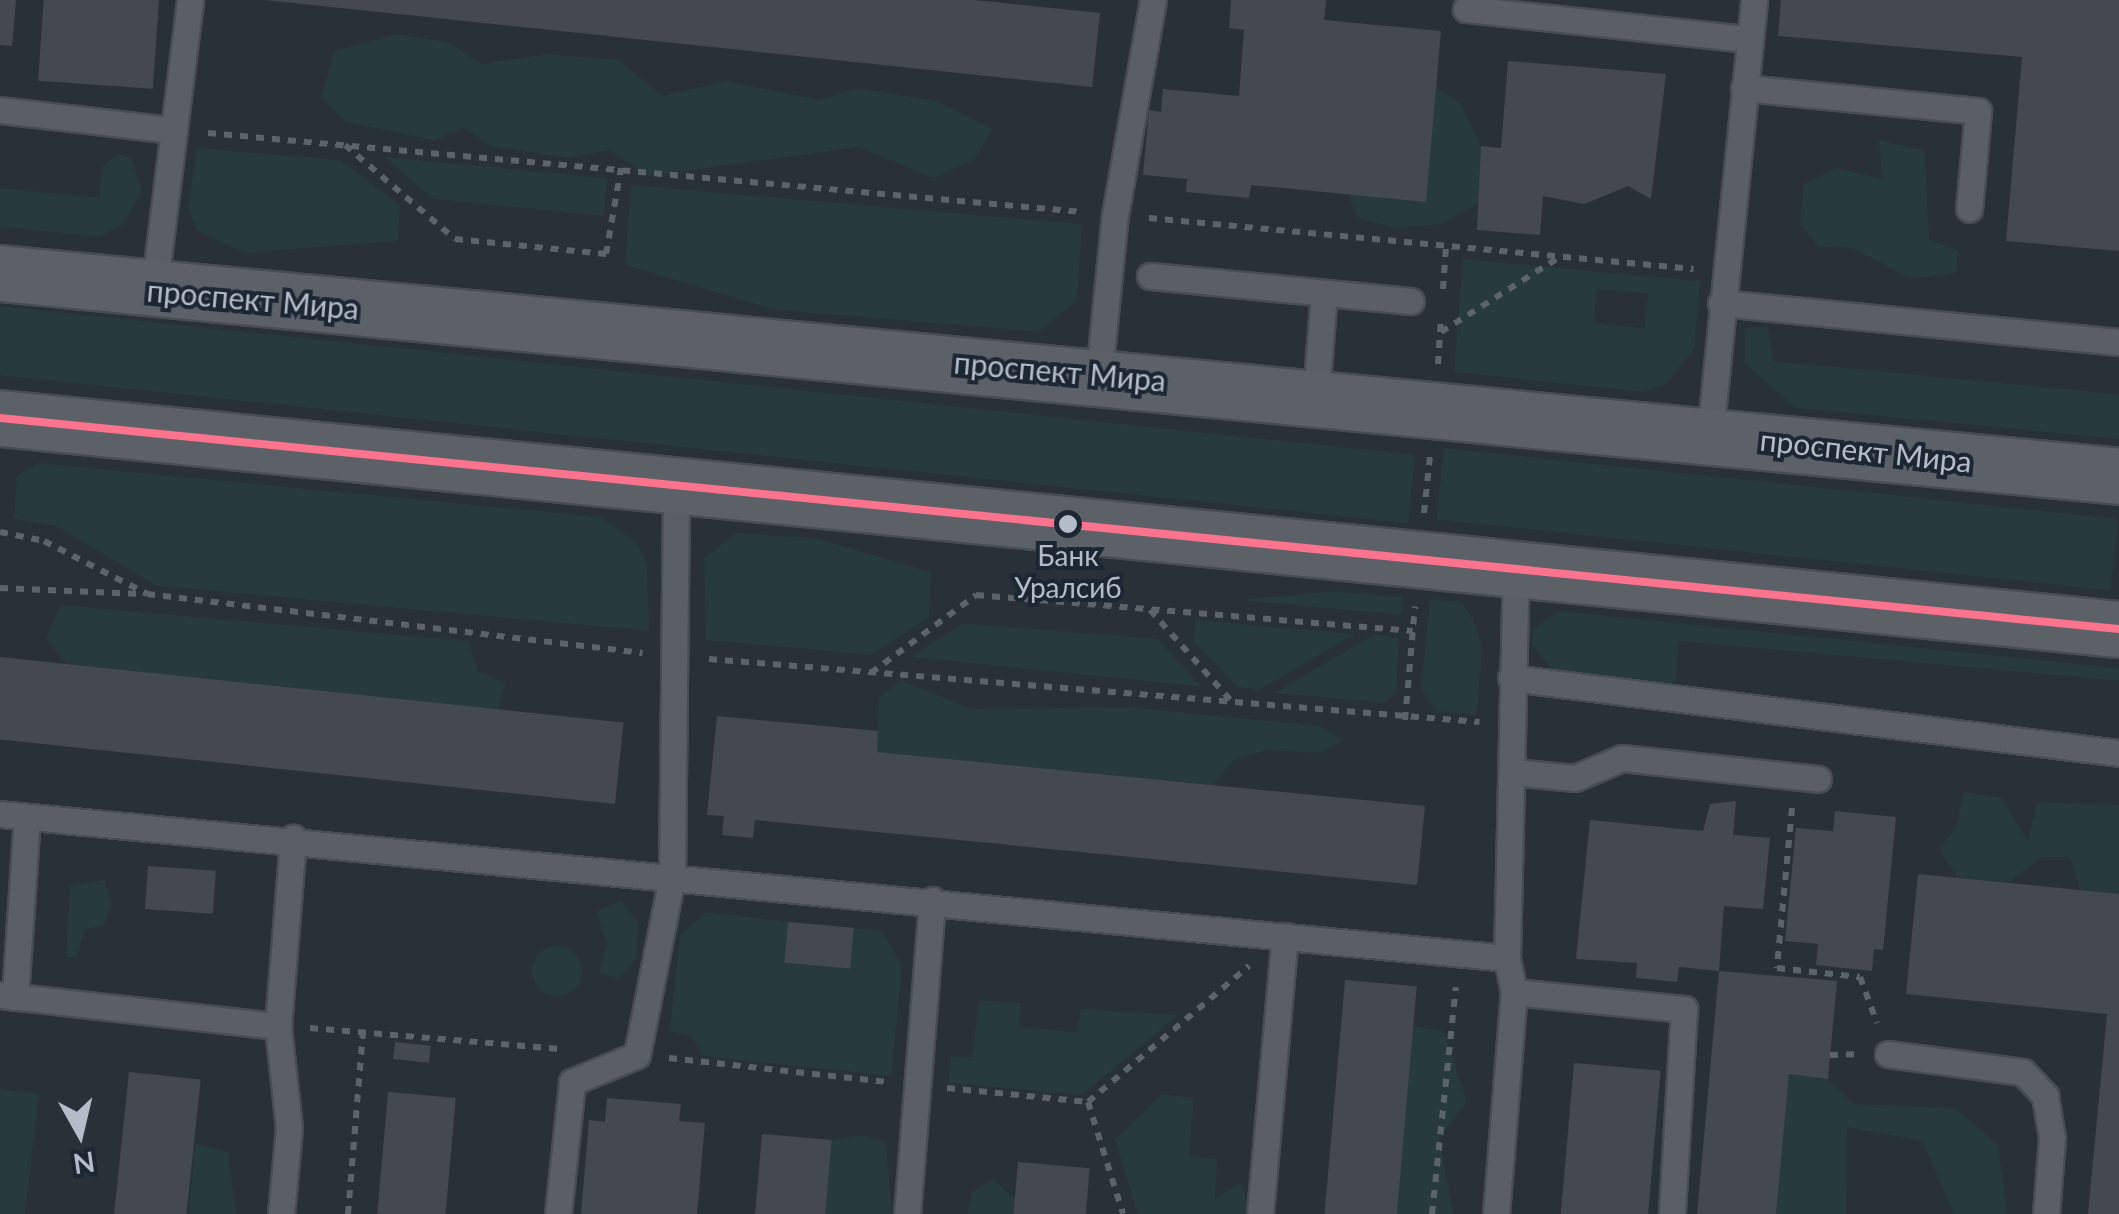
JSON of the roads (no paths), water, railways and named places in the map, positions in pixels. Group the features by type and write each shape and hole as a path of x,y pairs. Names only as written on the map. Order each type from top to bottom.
{"main road":[{"name":"проспект Мира","path":"0,274 1316,394 2119,476"},
{"path":"0,418 1516,563 2119,629"}],"lane":[{"path":"154,290 190,0"},
{"path":"1098,374 1114,215 1153,0"},
{"path":"1710,434 1754,0"},
{"path":"1466,9 1749,39"},
{"path":"1744,88 1978,111 1969,209"},
{"path":"0,110 174,130"},
{"path":"1150,276 1411,301"},
{"path":"1316,394 1324,293"},
{"path":"1721,303 2119,342"},
{"path":"558,1214 572,1082 636,1055 672,877 676,485"},
{"path":"1496,1214 1514,992 1507,958 1514,772 1508,723 1516,563"},
{"path":"1511,678 2119,753"},
{"path":"1514,772 1575,778 1622,758 1807,778"},
{"path":"0,814 293,838 1507,958"},
{"path":"27,817 9,952 8,996 278,1026"},
{"path":"281,1214 289,1128 278,1026 293,838"},
{"path":"908,1214 932,900"},
{"path":"1260,1214 1285,936"},
{"path":"1514,992 1684,1010 1672,1214"},
{"path":"1888,1054 2024,1072 2045,1096 2052,1138 2046,1214"}],"place":[{"name":"Банк Уралсиб","path":"1068,524"}]}
